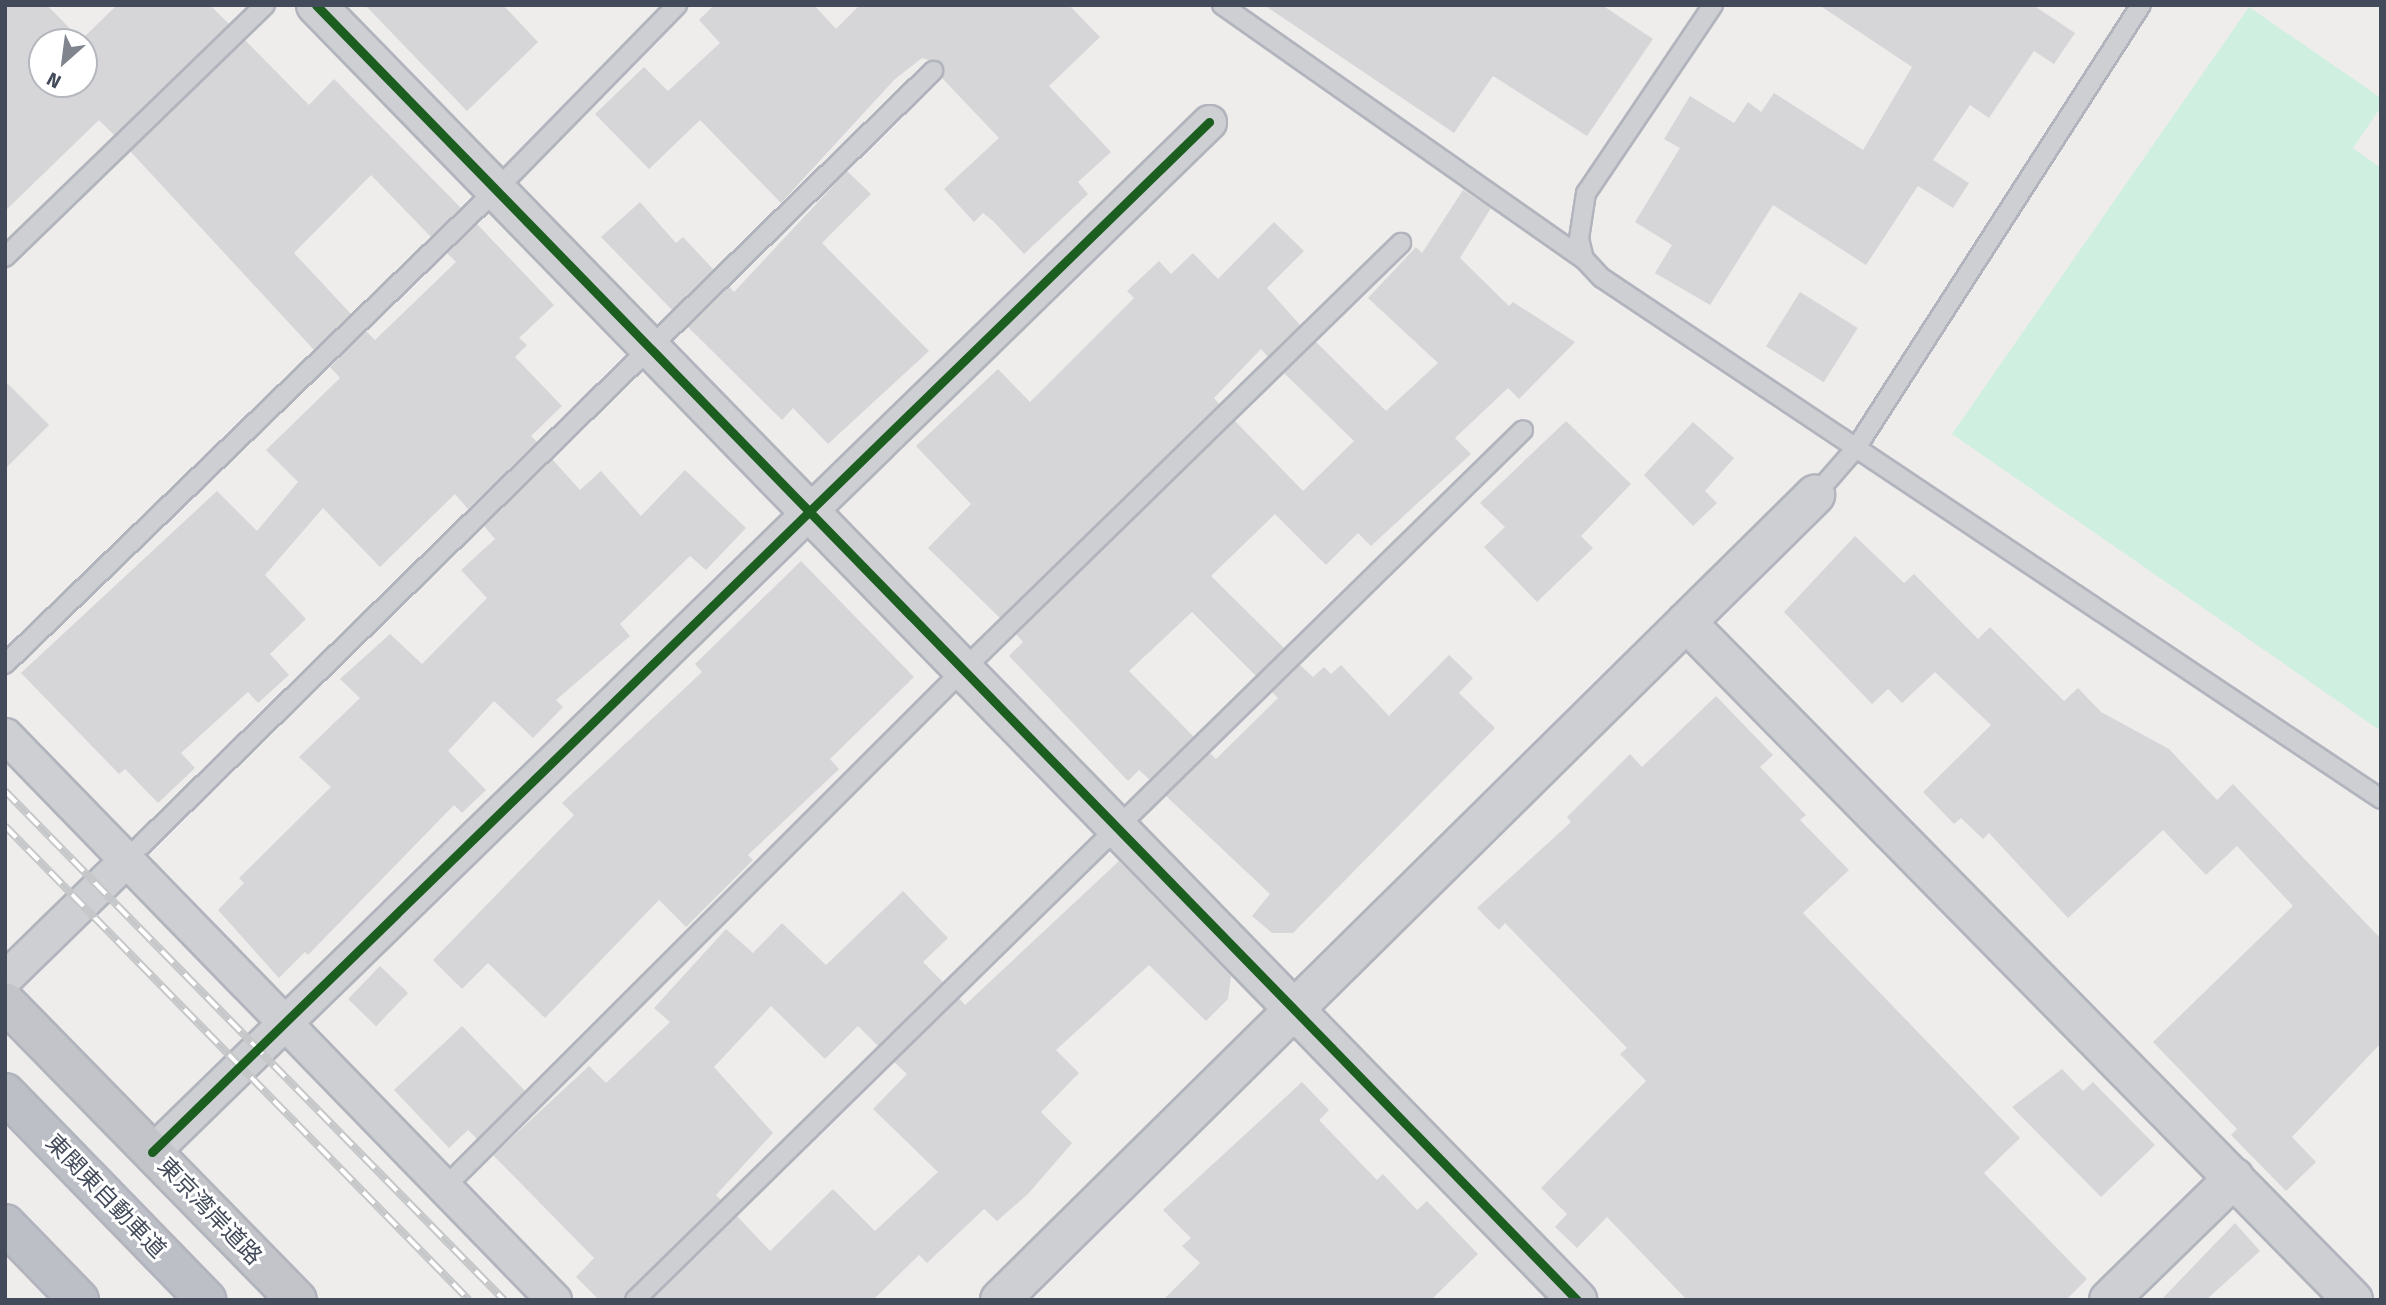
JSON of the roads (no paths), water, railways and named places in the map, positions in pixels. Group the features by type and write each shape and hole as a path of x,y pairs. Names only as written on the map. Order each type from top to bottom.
{"highway":[{"name":"東京湾岸道路","path":"5,1002 297,1300"},
{"name":"東関東自動車道","path":"5,1093 206,1300"},
{"path":"215,1216 217,1246 265,1300"},
{"path":"5,1224 79,1300"}],"street":[{"path":"317,5 1577,1300"},
{"path":"152,1152 1209,122"},
{"path":"999,1300 1297,1012 1815,495"},
{"path":"1686,622 2353,1300"},
{"path":"5,735 554,1300"},
{"path":"5,978 126,860"},
{"path":"2109,1300 2234,1178"}],"lane":[{"path":"5,257 265,5"},
{"path":"5,664 496,190 677,5"},
{"path":"1222,5 1584,259 1602,278 2381,799"},
{"path":"1584,259 1579,228 1586,193 1713,5"},
{"path":"1815,495 1856,448 2141,5"},
{"path":"126,860 933,71"},
{"path":"444,1188 963,670 1401,243"},
{"path":"635,1300 1119,829 1523,430"}],"railway":[{"path":"5,791 504,1300"},
{"path":"5,826 469,1300"}]}
